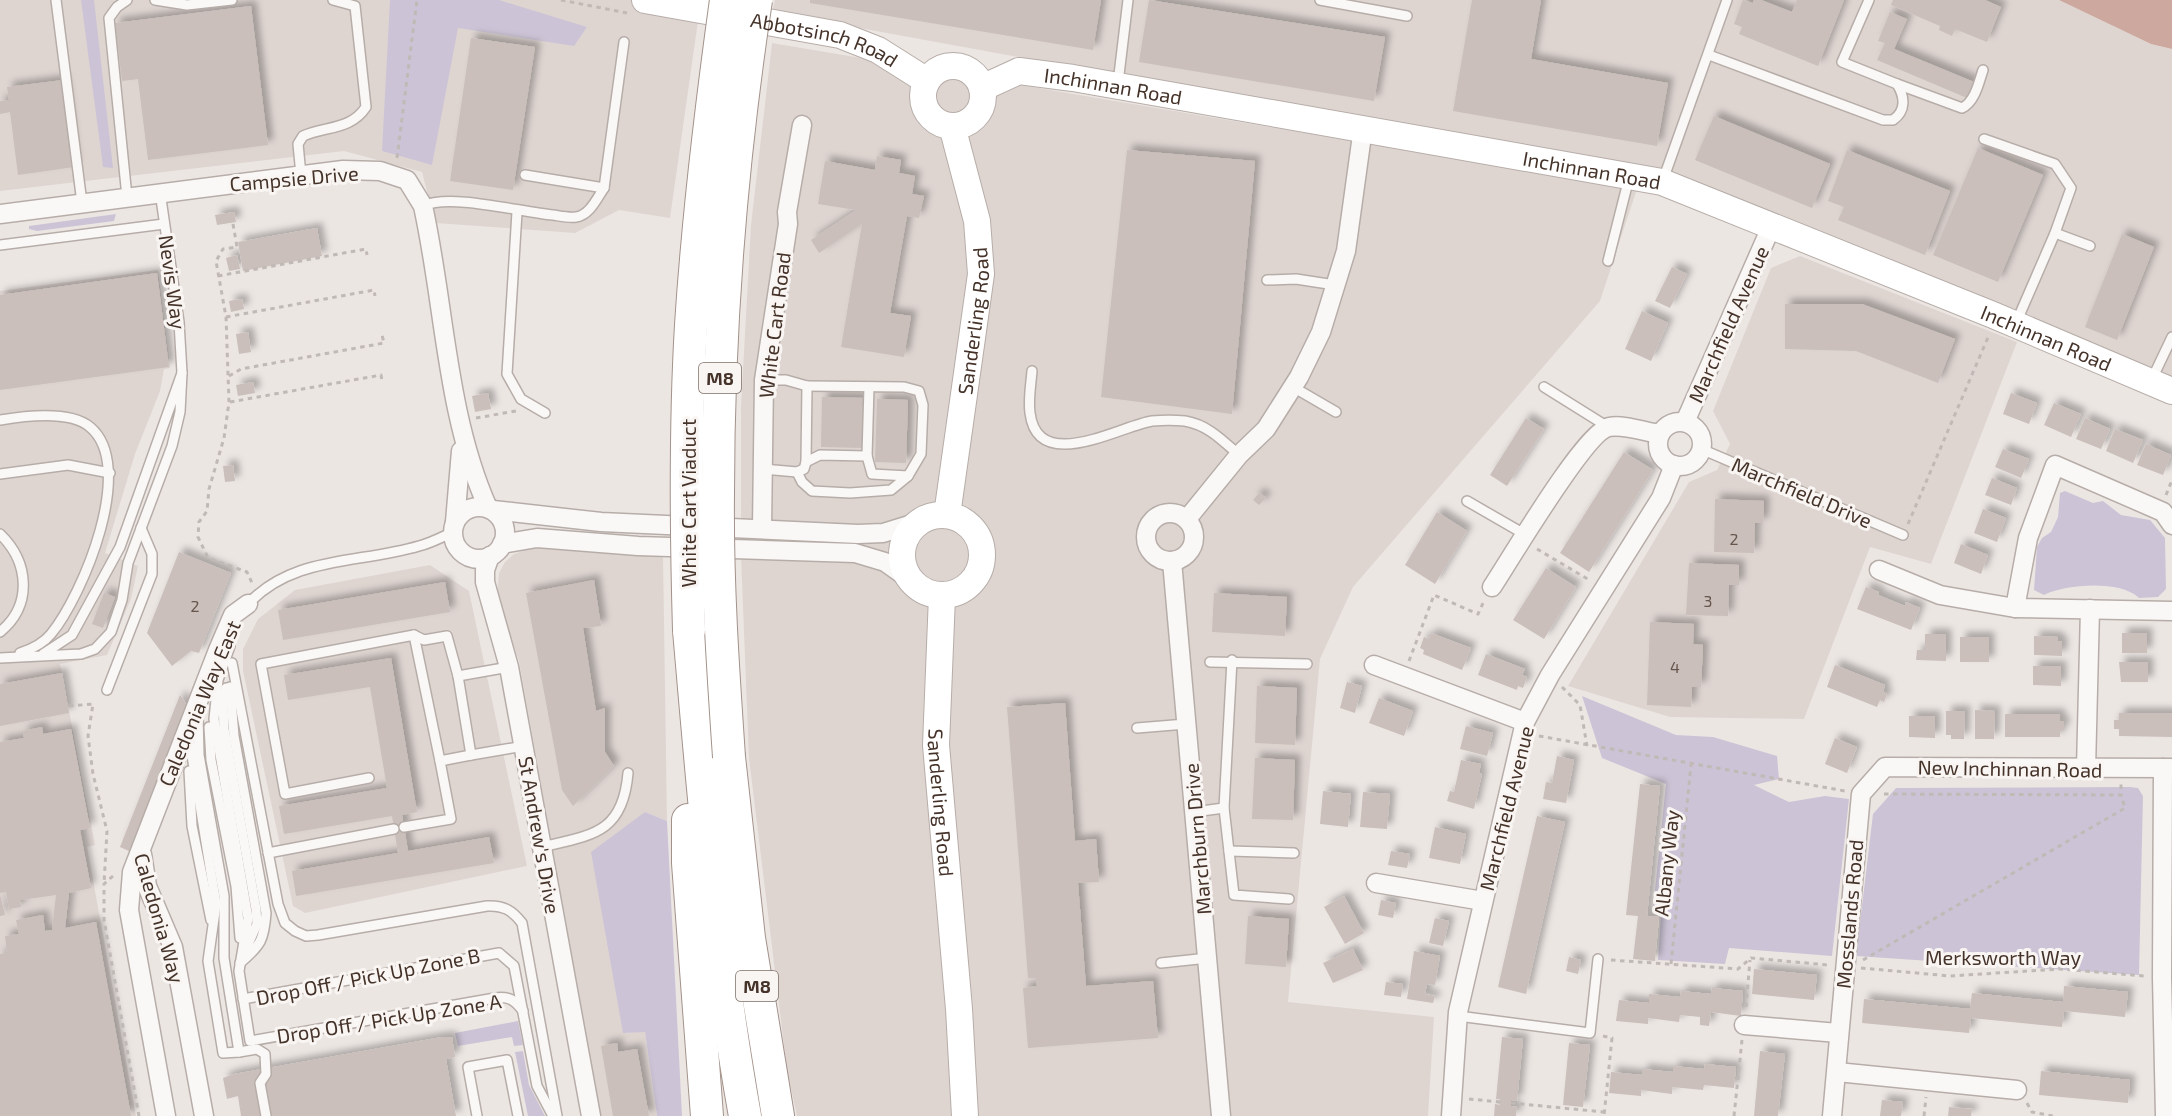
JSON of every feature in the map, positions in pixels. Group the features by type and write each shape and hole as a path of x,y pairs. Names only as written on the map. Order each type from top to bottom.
{"highway":[{"name":"White Cart Viaduct","path":"712,860 688,630 687,431 691,326 704,175 726,0"},
{"name":"White Cart Viaduct","path":"712,860 729,757 718,556 719,390 735,157 756,0"},
{"path":"707,1116 712,860"},
{"name":"M8","path":"712,860 734,1057 745,1116"},
{"name":"M8","path":"712,860 778,1116"}],"street":[{"name":"Abbotsinch Road","path":"645,0 840,34 878,50 927,81"},
{"path":"956,66 975,75 982,88 983,98 977,114 969,122 952,126 942,124 926,109 923,99 927,81 943,68 956,66"},
{"name":"Inchinnan Road","path":"982,88 1019,71 1117,85 1662,182 1772,225 2161,386"},
{"name":"White Cart Road","path":"762,528 764,380 788,224 787,212 802,125"},
{"name":"Sanderling Road","path":"947,515 981,274 977,221 952,126"},
{"path":"1188,519 1239,455 1266,429 1293,387 1321,332 1346,251 1363,128"},
{"name":"Campsie Drive","path":"0,214 343,170 380,171 395,175"},
{"path":"395,175 407,180 423,206 461,424 475,477 490,509 504,526 496,550"},
{"name":"Marchfield Avenue","path":"1685,422 1772,225"},
{"name":"Marchfield Avenue","path":"1660,434 1670,424 1685,422 1700,435 1701,449"},
{"path":"454,527 465,511 472,507 601,522 867,534 883,533 947,515 968,525 980,543 982,554 981,566 969,585 960,591 942,596 922,590 885,562 855,554 638,546 537,538 496,550 481,559 464,554 458,548 454,527 462,465 461,424"},
{"path":"1492,587 1576,459 1595,435 1608,427 1660,434 1658,449 1661,456 1674,465 1693,461 1701,449"},
{"name":"Marchfield Avenue","path":"1451,1116 1458,1016 1524,728 1550,675 1661,498 1674,465"},
{"path":"2015,608 2028,538 2055,465 2163,512 2172,525"},
{"path":"1172,512 1188,519 1195,534 1194,543 1185,557 1172,561 1163,560 1150,550 1147,543 1147,528 1157,516 1172,512"},
{"path":"909,579 904,570 902,551 908,533 922,521"},
{"name":"St Andrew's Drive","path":"496,550 485,570 485,582 509,667 591,1116"},
{"name":"Marchburn Drive","path":"1172,561 1221,1116"},
{"path":"1880,570 1940,595 2015,608 2172,610"},
{"name":"Sanderling Road","path":"942,596 936,745 959,1009 965,1116"},
{"name":"Caledonia Way East","path":"141,845 189,723 206,703 233,615 253,600"},
{"path":"2086,769 2090,609"},
{"path":"1374,665 1524,728"},
{"name":"New Inchinnan Road","path":"1861,794 1885,767 2121,770 2168,768"},
{"path":"2165,1116 2168,768"},
{"name":"Mosslands Road","path":"1832,1116 1837,1072 1838,1033 1848,967 1861,794"},
{"name":"Caledonia Way","path":"141,845 132,872 129,910 166,1116"},
{"name":"Caledonia Way","path":"141,845 147,886 173,947 204,1116"},
{"path":"1376,883 1483,901"},
{"name":"Sanderling Road","path":"959,1009 978,1074 982,1116"},
{"path":"1744,1025 1838,1033"},
{"path":"1837,1072 2017,1090"}],"lane":[{"path":"56,0 82,203"},
{"path":"127,0 117,7 109,18 128,197"},
{"path":"154,0 187,5 232,0"},
{"path":"301,175 297,144 303,136 340,127 359,117 366,106 355,6 333,0"},
{"path":"1117,85 1128,0"},
{"path":"1320,0 1407,16"},
{"path":"1662,182 1709,56 1710,46 1727,0"},
{"path":"1869,0 1842,62 1962,108 1968,106 1983,70"},
{"path":"423,206 430,203 454,201 517,212 577,217 592,208 604,188 624,42"},
{"path":"1709,56 1883,120 1893,120 1900,115 1902,92 1897,84"},
{"path":"1984,139 2055,164 2071,188 2055,232 2006,321"},
{"path":"525,175 604,188"},
{"path":"1608,261 1630,176"},
{"name":"Nevis Way","path":"5,658 43,654 81,654 103,643 111,632 122,600 128,563 172,446 180,412 182,373 180,331 160,192"},
{"path":"517,212 507,374 520,399 545,413"},
{"path":"0,245 164,224"},
{"path":"2055,232 2090,246"},
{"path":"1267,280 1296,279 1335,285"},
{"path":"2161,386 2172,337"},
{"path":"1032,371 1030,414 1036,430 1048,442 1067,444 1117,434 1151,421 1170,420 1187,422 1214,432 1239,455"},
{"path":"43,654 72,635 120,548 182,373"},
{"path":"764,380 786,380 807,386 904,387 919,391 923,405 921,453 908,476 891,490 812,491 802,482 797,472"},
{"path":"763,469 797,472 804,469 807,386"},
{"path":"869,387 867,459 872,474 908,476"},
{"path":"1293,387 1336,412"},
{"path":"1544,387 1608,427"},
{"path":"0,420 59,416 88,426 103,443 110,473 105,510 92,553 64,613 51,635 38,646 5,658"},
{"name":"Marchfield Drive","path":"1701,449 1903,535"},
{"path":"806,462 820,455 867,459"},
{"path":"0,474 68,465 110,473"},
{"path":"1467,501 1524,538"},
{"name":"Caledonia Way East","path":"253,600 274,583 301,569 418,547 454,527"},
{"path":"107,690 152,574 152,554 141,528"},
{"path":"0,534 16,552 24,571 24,589 20,608 0,632"},
{"path":"239,1052 224,958 224,896 199,755 206,703 218,680 230,646 253,600"},
{"path":"404,827 451,819 414,635"},
{"path":"369,778 285,794 261,664 414,635 424,640 447,636 458,676 471,755"},
{"path":"230,646 268,854 278,904 285,922 306,936 487,906 496,906 515,914 522,923 555,1116"},
{"path":"1210,662 1232,660 1307,664"},
{"path":"1232,660 1224,808 1234,895 1289,899"},
{"path":"232,663 223,701 224,729 256,917 251,940 241,959"},
{"path":"458,676 509,667"},
{"path":"206,703 215,734 248,918 238,971 243,999"},
{"path":"189,723 190,754 216,904 208,961 223,1053 257,1049 265,1054 266,1074 260,1083 266,1116"},
{"path":"1137,728 1186,724"},
{"path":"440,761 524,746"},
{"path":"543,847 604,830 617,813 627,790 628,773"},
{"path":"1194,812 1224,808"},
{"path":"268,854 394,829"},
{"path":"1229,851 1294,853"},
{"name":"Drop Off / Pick Up Zone B","path":"243,999 490,953 507,957 514,966 537,1086 555,1116"},
{"path":"1161,963 1208,958"},
{"path":"1458,1016 1590,1033 1598,959"},
{"name":"Drop Off / Pick Up Zone A","path":"243,999 250,1041 495,998 506,997 517,1002 523,1011"},
{"path":"477,1116 468,1067 507,1060 518,1116"}],"path":[{"path":"395,175 417,0"},
{"path":"233,224 237,247 223,249 216,261 226,317 229,402 224,438 209,489 207,511 200,522 198,537 208,558 247,572 253,600"},
{"path":"218,276 366,249 367,255"},
{"path":"226,317 374,290 375,296"},
{"path":"1903,535 2006,321"},
{"path":"229,376 241,369 384,344 382,335"},
{"path":"229,402 381,375 382,381"},
{"path":"461,424 518,410 520,399"},
{"path":"1524,538 1604,589"},
{"path":"1404,676 1434,595 1478,614 1492,587"},
{"path":"1550,675 1580,705 1587,746"},
{"path":"69,706 93,704 88,736 93,774 107,831 104,920 139,1116"},
{"path":"1524,728 1587,746 1861,794 2121,795"},
{"name":"Albany Way","path":"1671,964 1691,765"},
{"path":"1848,967 2125,808 2121,795 2121,770"},
{"path":"104,884 116,874"},
{"path":"1598,959 1738,969 1750,958"},
{"path":"1732,1116 1750,958"},
{"name":"Merksworth Way","path":"1750,958 1950,976 2060,969 2167,977"},
{"path":"1511,1103 1604,1114 1612,1038 1590,1033"},
{"path":"2017,1090 2032,1112 2053,1116"},
{"path":"1452,1097 1500,1102"}],"shaded area":[{"path":"0,0 701,0 670,218 619,210 575,233 435,223 422,172 344,151 0,191"},
{"path":"81,0 94,0 113,168 103,167"},
{"path":"390,0 499,0 587,27 574,46 458,28 432,165 382,151"},
{"path":"775,0 2059,0 2151,44 2172,49 2172,379 1670,176 772,12"},
{"path":"2059,0 2172,0 2172,49 2151,44"},
{"path":"772,43 1637,189 1600,301 1353,587 1320,659 1288,1002 1434,1017 1428,1116 797,1116 787,1070 749,758 741,557 741,406 751,225"},
{"path":"116,214 114,221 37,231 29,229 29,226"},
{"path":"1800,256 2017,342 1931,564 1870,547 1804,719 1670,717 1568,686 1689,482 1717,470 1730,444 1713,411 1771,268"},
{"path":"158,270 170,368 164,369 160,391 135,454 105,553 138,566 131,599 107,655 60,664 95,845 87,847 136,1116 0,1116 0,291"},
{"path":"2065,491 2093,503 2103,501 2121,515 2150,520 2165,538 2166,589 2158,597 2139,598 2130,592 2107,586 2079,586 2044,595 2034,590 2037,547 2042,538 2051,532 2058,517 2060,493"},
{"path":"533,547 663,554 667,821 645,812 623,1033 645,1031 657,1116 600,1116 519,661 497,597 499,573 505,562 514,554"},
{"path":"430,565 469,591 527,866 305,913 293,906 243,671 243,649 258,619 295,590"},
{"path":"1582,696 1676,735 1713,737 1777,756 1779,779 1754,785 1789,802 1825,796 1849,799 1832,956 1729,948 1725,964 1658,960 1661,915 1653,910 1666,784 1602,758"},
{"path":"1896,788 2138,788 2143,796 2139,975 1856,956 1873,814"},
{"path":"645,812 667,821 682,1116 657,1116 645,1032 623,1033 591,852"},
{"path":"518,1021 523,1045 514,1046 512,1037 458,1046 455,1033"},
{"path":"523,1051 529,1085 545,1116 528,1116 515,1052"}],"building":[{"path":"810,0 1101,0 1093,50 810,3"},
{"path":"1149,0 1385,37 1374,101 1139,62"},
{"path":"1472,0 1541,0 1531,59 1668,83 1657,146 1453,111"},
{"path":"1743,0 1753,3 1754,0 1761,0 1792,12 1797,0 1844,0 1818,66 1739,34 1742,27 1734,24"},
{"path":"1893,0 1985,0 2001,7 1987,42 1955,29 1952,36 1939,30 1940,26 1891,5"},
{"path":"251,6 268,145 148,160 138,79 122,81 115,23"},
{"path":"1890,12 1907,19 1894,49 1974,82 1967,98 1877,60 1885,43 1878,41"},
{"path":"471,38 535,47 513,190 450,181"},
{"path":"63,80 74,167 18,175 10,112 0,114 0,101 9,100 7,87"},
{"path":"1714,116 1830,164 1812,208 1695,160"},
{"path":"1978,148 2043,175 1998,282 1933,255"},
{"path":"1127,150 1255,161 1232,414 1101,397"},
{"path":"1847,150 1950,191 1925,255 1838,220 1844,207 1828,201"},
{"path":"877,156 901,160 899,173 915,176 912,194 924,196 919,218 907,216 890,313 911,316 904,357 841,347 862,224 819,253 811,240 856,210 818,204 825,161 875,170"},
{"path":"234,212 236,222 217,225 215,215"},
{"path":"317,228 322,256 243,271 238,242"},
{"path":"2122,234 2154,247 2117,340 2085,327"},
{"path":"237,255 240,269 229,271 226,258"},
{"path":"1672,267 1687,274 1670,308 1655,301"},
{"path":"157,273 169,367 0,390 0,295"},
{"path":"242,299 244,309 231,312 229,301"},
{"path":"1785,304 1862,304 1955,339 1938,383 1856,351 1785,349"},
{"path":"1642,311 1668,323 1651,361 1625,349"},
{"path":"248,332 251,352 239,354 236,334"},
{"path":"253,382 255,393 238,396 236,385"},
{"path":"488,393 491,409 475,412 472,396"},
{"path":"2011,393 2037,403 2029,424 2003,414"},
{"path":"822,397 864,398 864,448 821,447"},
{"path":"877,399 908,400 906,463 875,462"},
{"path":"2054,403 2081,414 2071,437 2044,425"},
{"path":"1526,418 1544,429 1507,486 1490,475"},
{"path":"2085,418 2110,429 2101,449 2076,439"},
{"path":"2115,429 2143,440 2133,463 2106,451"},
{"path":"2146,444 2171,455 2163,475 2137,465"},
{"path":"2003,449 2029,459 2021,478 1995,467"},
{"path":"1624,452 1653,470 1589,572 1560,553"},
{"path":"233,465 235,481 225,482 223,466"},
{"path":"1992,478 2017,488 2011,505 1985,495"},
{"path":"1259,493 1266,498 1259,505 1253,500"},
{"path":"1715,499 1764,501 1763,523 1755,523 1754,553 1714,552"},
{"path":"1983,509 2006,518 1997,542 1974,533"},
{"path":"1437,512 1467,531 1435,584 1405,565"},
{"path":"1961,544 1988,555 1981,574 1954,563"},
{"path":"179,552 231,573 199,653 191,651 172,666 147,633"},
{"path":"1689,563 1739,565 1739,585 1729,585 1728,616 1686,615"},
{"path":"1546,568 1576,587 1544,639 1513,620"},
{"path":"594,580 601,626 583,628 596,711 605,708 605,752 614,766 573,806 562,790 526,593"},
{"path":"445,582 450,612 283,640 278,610"},
{"path":"1866,587 1879,592 1878,595 1905,606 1906,602 1920,608 1911,630 1857,609"},
{"path":"104,593 115,597 103,628 92,624"},
{"path":"1214,593 1287,597 1285,636 1212,632"},
{"path":"1650,622 1694,624 1693,644 1703,645 1701,687 1692,687 1691,707 1647,705"},
{"path":"1431,633 1471,648 1462,670 1423,654 1424,650 1420,648 1424,637 1429,639"},
{"path":"2122,633 2147,633 2147,653 2122,653"},
{"path":"1925,634 1946,634 1946,661 1916,660 1917,650 1925,650"},
{"path":"2034,636 2058,637 2058,641 2062,641 2062,656 2034,655"},
{"path":"1960,637 1989,637 1989,662 1960,662"},
{"path":"1486,654 1525,669 1522,675 1527,677 1523,688 1518,686 1517,690 1478,675"},
{"path":"391,658 417,812 402,815 408,851 489,837 494,863 296,896 292,871 398,853 392,816 284,834 279,806 387,788 370,687 288,700 284,675"},
{"path":"2119,662 2148,662 2148,682 2121,682"},
{"path":"1835,665 1885,685 1883,692 1887,694 1884,702 1880,700 1877,707 1827,687"},
{"path":"2033,666 2061,666 2061,686 2033,685"},
{"path":"62,673 69,713 0,726 0,684"},
{"path":"1347,682 1362,686 1355,713 1340,708"},
{"path":"1257,686 1297,688 1295,745 1255,743"},
{"path":"180,695 188,706 131,852 120,847"},
{"path":"1379,698 1413,711 1404,736 1369,723"},
{"path":"1065,703 1075,841 1096,839 1099,882 1078,883 1086,986 1153,981 1158,1038 1028,1048 1023,988 1037,986 1036,978 1028,978 1007,707"},
{"path":"1975,710 1995,711 1994,739 1975,739"},
{"path":"1946,711 1965,711 1964,739 1951,739 1951,735 1946,735"},
{"path":"2119,713 2172,713 2172,737 2119,736 2119,729 2114,729 2114,720 2119,720"},
{"path":"2005,714 2060,714 2060,721 2064,721 2064,730 2060,730 2060,737 2005,737"},
{"path":"1909,716 1935,716 1935,738 1909,737"},
{"path":"1466,726 1493,733 1487,756 1460,749"},
{"path":"42,727 43,734 71,729 90,828 80,830 91,888 69,893 65,928 96,922 131,1116 0,1116 0,954 7,953 5,936 19,934 16,920 43,915 45,931 52,930 56,895 20,900 21,907 9,909 6,892 0,893 0,742 24,738 23,731"},
{"path":"1835,738 1857,747 1847,773 1825,764"},
{"path":"1557,756 1574,760 1566,803 1543,799 1546,782 1552,783"},
{"path":"1255,758 1295,760 1293,820 1252,819"},
{"path":"1461,760 1481,764 1479,773 1482,774 1474,809 1447,801 1450,791 1454,792"},
{"path":"1640,784 1660,786 1647,916 1659,917 1655,961 1633,959 1638,916 1626,915"},
{"path":"1323,791 1351,794 1348,827 1320,824"},
{"path":"1363,792 1390,794 1387,829 1360,827"},
{"path":"1537,816 1565,822 1526,994 1498,987"},
{"path":"1435,827 1466,834 1460,864 1429,858"},
{"path":"1391,851 1410,854 1407,868 1388,865"},
{"path":"0,895 5,915 0,916"},
{"path":"1344,896 1364,933 1345,944 1324,907"},
{"path":"1381,900 1396,903 1393,918 1378,915"},
{"path":"1248,916 1289,919 1286,967 1245,964"},
{"path":"1435,918 1449,921 1443,946 1429,943"},
{"path":"1353,949 1363,970 1333,983 1323,963"},
{"path":"1414,951 1440,956 1435,985 1427,984 1425,994 1435,996 1433,1003 1407,999"},
{"path":"1569,957 1581,960 1578,974 1566,971"},
{"path":"1754,969 1817,975 1814,1000 1752,994"},
{"path":"1386,982 1403,984 1401,997 1384,995"},
{"path":"2064,986 2128,992 2125,1017 2064,1011 2062,1027 1971,1018 1969,1033 1862,1023 1864,999 1970,1009 1972,993 2063,1002"},
{"path":"1712,988 1743,991 1741,1016 1711,1012 1709,1026 1700,1025 1700,1017 1680,1015 1679,1022 1648,1018 1648,1024 1616,1021 1619,1000 1649,1003 1649,994 1680,997 1681,991 1711,994"},
{"path":"452,1037 455,1057 446,1059 456,1116 241,1116 238,1096 227,1099 223,1078 234,1074"},
{"path":"1502,1037 1523,1039 1517,1101 1511,1100 1511,1106 1517,1107 1516,1116 1494,1116 1495,1104 1500,1105 1500,1099 1496,1099"},
{"path":"617,1043 618,1052 637,1049 649,1116 613,1116 601,1046"},
{"path":"1569,1043 1590,1045 1583,1107 1563,1105"},
{"path":"1760,1051 1785,1054 1778,1116 1754,1116"},
{"path":"1705,1064 1736,1067 1734,1088 1704,1085 1703,1090 1672,1087 1672,1094 1641,1090 1641,1096 1609,1093 1611,1072 1642,1075 1642,1069 1673,1072 1673,1066 1704,1069"},
{"path":"2041,1071 2130,1080 2128,1103 2039,1095"},
{"path":"1882,1100 1903,1102 1901,1116 1880,1116"},
{"path":"1949,1107 1972,1109 1971,1116 1948,1116"}]}
